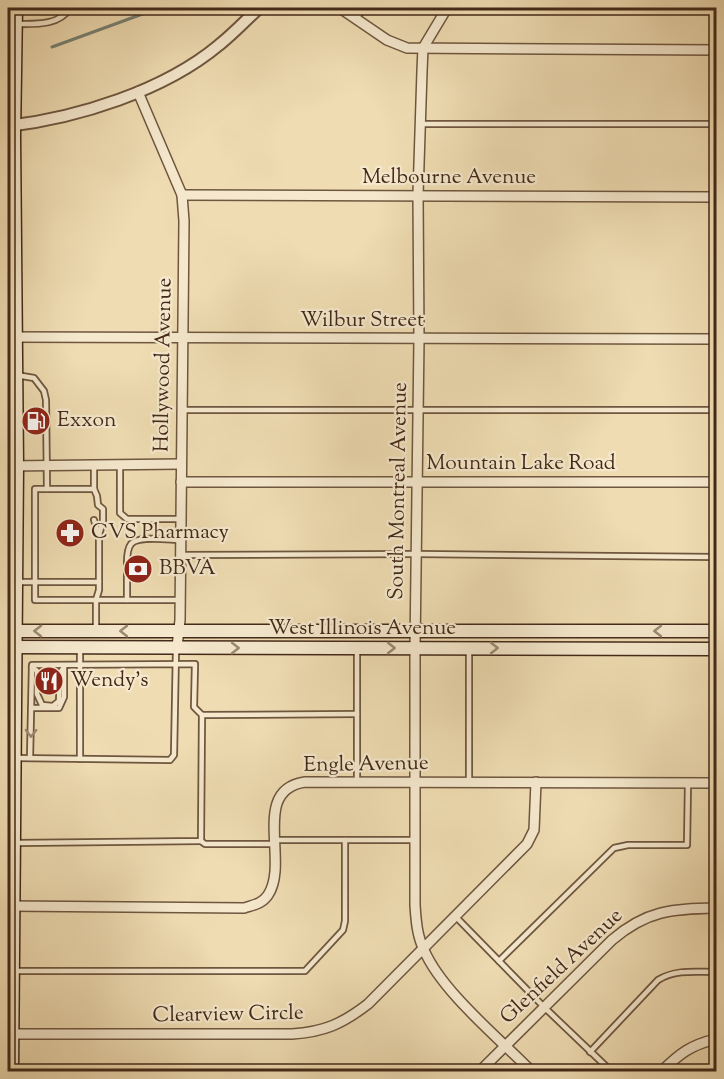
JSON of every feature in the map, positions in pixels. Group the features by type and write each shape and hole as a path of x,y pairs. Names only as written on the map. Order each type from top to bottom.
{"main road":[{"path":"12,15 11,337 16,375 12,466 12,499 16,527 11,758 14,843 11,906 14,971 10,1034 12,1071"},
{"name":"West Illinois Avenue","path":"12,631 717,632"},
{"path":"580,631 580,649"},
{"name":"West Illinois Avenue","path":"12,647 717,649"}],"street":[{"path":"11,125 92,110 138,92 182,70 218,46 258,8"},
{"path":"340,8 387,40 407,48 717,50"},
{"path":"423,48 447,8"},
{"name":"South Montreal Avenue","path":"423,48 418,195 419,339 415,631 415,904 417,926 423,949 436,972 532,1071"},
{"name":"Hollywood Avenue","path":"138,92 182,195 184,221 181,540 177,647"},
{"name":"Melbourne Avenue","path":"182,195 717,197"},
{"name":"Wilbur Street","path":"11,337 717,339"},
{"path":"12,466 181,464"},
{"name":"Mountain Lake Road","path":"181,482 717,482"},
{"name":"Engle Avenue","path":"11,906 244,908 258,904 267,896 274,876 275,810 278,797 293,784 305,782 717,783"},
{"name":"Clearview Circle","path":"10,1034 314,1033 331,1028 368,1004 527,844 534,830 536,782"},
{"name":"Glenfield Avenue","path":"479,1071 612,940 641,918 663,912 717,908"},
{"path":"661,1071 696,1044 717,1039"}],"lane":[{"path":"68,8 66,14 59,20 43,23 12,15 53,11 68,8"},
{"path":"356,19 363,8"},
{"path":"420,124 717,124"},
{"path":"16,375 34,378 44,391 47,489"},
{"path":"182,410 717,410"},
{"path":"120,464 121,516 127,519 181,519"},
{"path":"94,465 94,489 98,496 98,505 94,510"},
{"path":"94,489 34,489 35,600 180,600"},
{"path":"96,631 99,535 103,522 103,509 98,505"},
{"path":"94,520 99,535"},
{"path":"16,527 34,526"},
{"path":"126,563 128,549 137,539 181,540"},
{"path":"180,555 417,554 717,557"},
{"path":"126,574 127,600"},
{"path":"16,582 99,582"},
{"path":"80,647 80,759"},
{"path":"11,758 170,760 174,755 177,647"},
{"path":"357,648 357,782"},
{"path":"469,648 470,782"},
{"path":"32,666 195,664 194,707 202,715 357,714"},
{"path":"32,666 37,671 38,700 42,705 50,706 59,701 60,673 64,665"},
{"path":"31,708 59,708 64,697 64,665"},
{"path":"30,758 32,666"},
{"path":"201,842 202,715"},
{"path":"500,962 614,848 628,845 687,845 688,783"},
{"path":"14,971 305,971 343,930 345,840"},
{"path":"14,843 201,842 205,844 415,840"},
{"path":"455,917 544,1007 612,1071"},
{"path":"590,1052 658,980 675,972 717,972"}],"waterway":[{"path":"52,47 159,8"}],"place":[{"name":"Exxon","path":"36,421"},
{"name":"CVS Pharmacy","path":"70,533"},
{"name":"BBVA","path":"138,569"},
{"name":"Wendy's","path":"49,681"}]}
